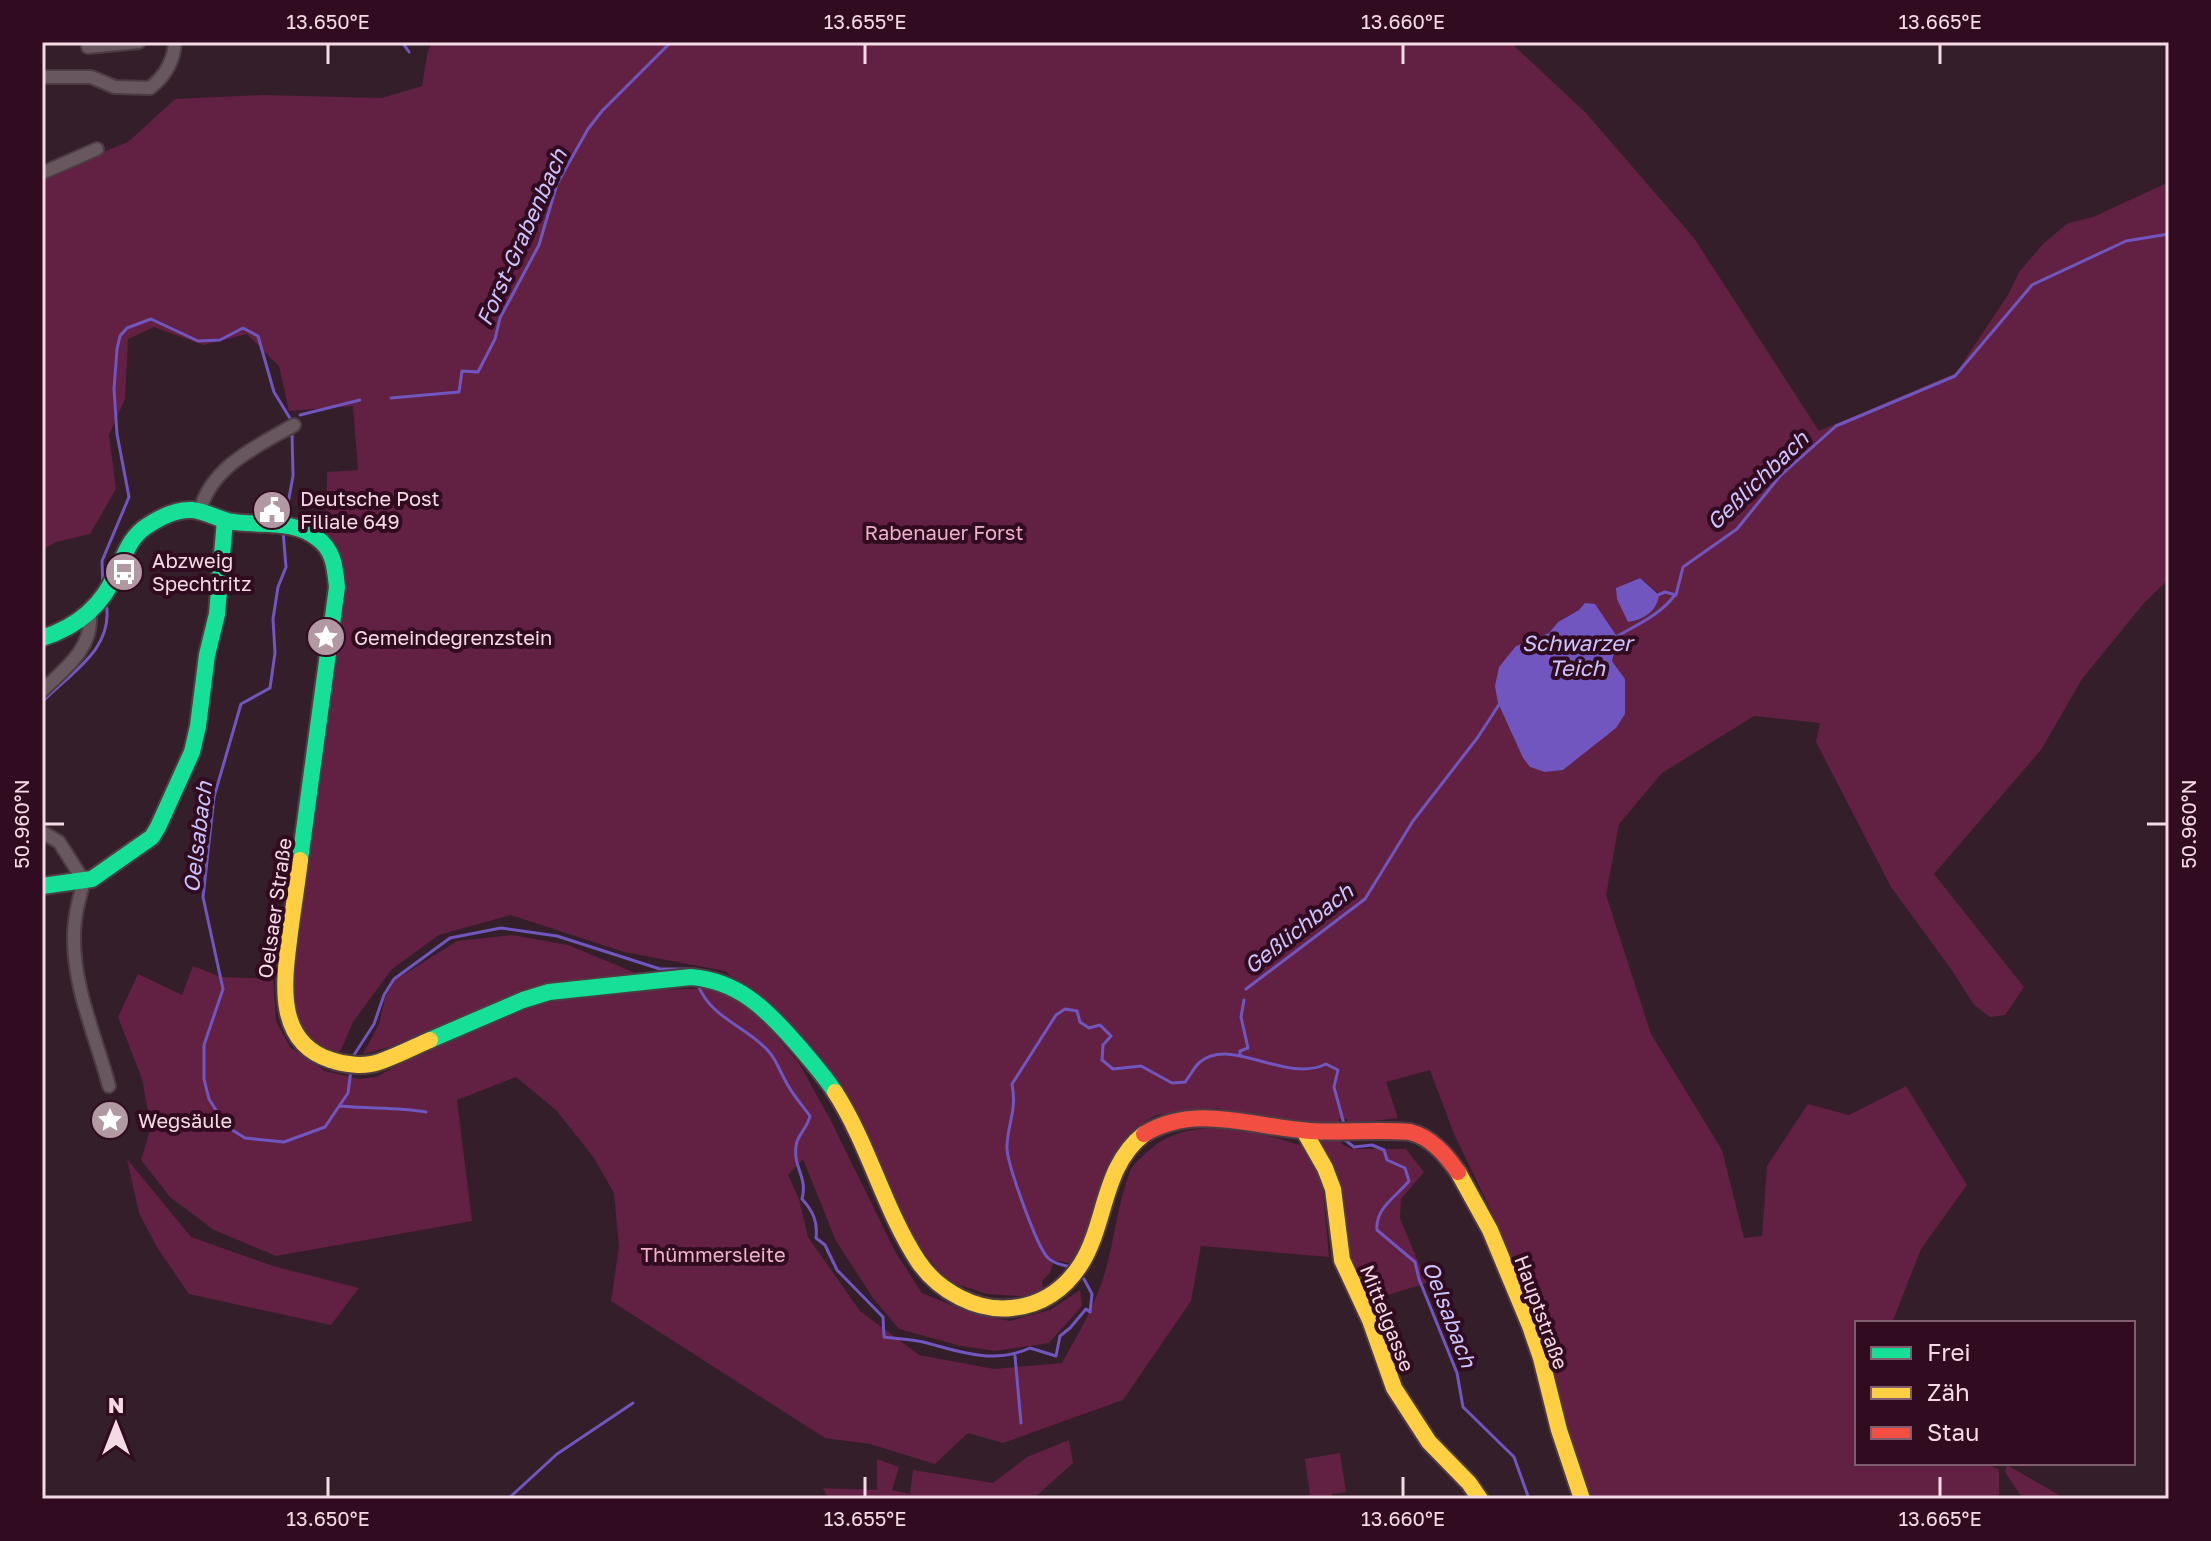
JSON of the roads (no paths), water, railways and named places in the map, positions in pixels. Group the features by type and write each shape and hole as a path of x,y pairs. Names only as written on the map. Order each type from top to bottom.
{"main road":[{"name":"Oelsaer Straße","path":"200,511 225,520 284,526 315,535 334,556 337,587 283,984 283,1000 293,1030 311,1051 324,1059 351,1066 377,1063 523,1000 549,992 698,977 729,983 775,1019 828,1081 845,1110 910,1248 930,1277 963,1300 995,1309 1030,1306 1059,1291 1078,1272 1091,1246 1108,1186 1122,1158 1145,1134 1170,1122 1200,1116 1304,1131"},
{"path":"42,638 75,626 90,616 104,595 128,543 143,529 180,512 200,511"},
{"path":"42,886 92,879 152,837 192,752 198,726 207,655 217,614 225,520"},
{"name":"Hauptstraße","path":"1304,1131 1408,1132 1427,1139 1441,1150 1463,1177 1534,1337 1559,1431 1582,1499"},
{"name":"Mittelgasse","path":"1304,1131 1333,1189 1342,1260 1370,1320 1398,1395 1429,1442 1469,1483 1480,1499"}],"street":[{"path":"88,47 139,42"},
{"path":"42,77 91,77 115,87 150,88 165,76 175,42"},
{"path":"42,173 97,149"},
{"path":"200,511 206,494 224,470 247,451 291,427"},
{"path":"42,691 83,649 90,628 90,616"},
{"path":"42,832 59,842 84,881 74,936 81,992 109,1086"}],"water":[{"path":"1640,578 1659,595 1658,601 1649,614 1628,622 1617,599 1616,588"},
{"name":"Schwarzer Teich","path":"1585,603 1595,604 1618,638 1612,661 1625,679 1625,714 1616,728 1563,770 1545,772 1530,767 1523,758 1498,703 1495,686 1499,667 1516,646 1549,633 1558,622"}],"waterway":[{"path":"402,42 409,52"},
{"name":"Forst-Grabenbach","path":"391,398 459,392 462,371 478,372 495,339 500,318 539,245 557,184 588,129 671,42"},
{"name":"Geßlichbach","path":"1658,595 1665,592 1676,595 1683,567 1737,529 1780,476 1836,426 1955,376 2032,285 2126,241 2169,234"},
{"name":"Oelsabach","path":"103,588 102,561 129,497 117,434 114,389 117,349 120,336 127,328 151,319 198,341 220,340 243,328 258,336 274,392 291,420"},
{"name":"Forst-Grabenbach","path":"300,415 360,400"},
{"name":"Oelsabach","path":"285,520 293,476 292,432"},
{"name":"Oelsabach","path":"283,531 286,567 278,587 273,619 275,653 270,688 241,704 214,797 203,897 223,989 204,1045 204,1079 209,1099 226,1126 245,1138 284,1142 325,1127 348,1093 351,1070"},
{"path":"1614,638 1654,614 1675,595"},
{"name":"Oelsabach","path":"42,702 97,647 104,634 106,603"},
{"name":"Geßlichbach","path":"1246,989 1365,899 1413,821 1478,737 1500,703"},
{"name":"Oelsabach","path":"352,1058 374,1024 384,995 394,979 450,938 501,928 557,936 660,969 692,969"},
{"name":"Oelsabach","path":"698,985 704,997 721,1015 752,1036 770,1053 790,1090 810,1116 796,1146 803,1185 802,1199 814,1217 816,1238 825,1245 837,1270 883,1317 884,1337 918,1341 976,1355 1003,1356 1030,1348 1056,1356 1060,1336 1086,1309 1090,1312 1092,1294 1084,1279"},
{"path":"1240,1055 1240,1051 1248,1048 1241,1017 1244,1000"},
{"name":"Oelsabach","path":"1071,1267 1053,1262 1043,1251 1017,1186 1007,1146 1013,1109 1012,1084 1056,1015 1065,1009 1077,1011 1080,1022 1089,1028 1100,1025 1111,1036 1103,1045 1102,1060 1113,1069 1141,1066 1172,1083 1185,1082 1200,1062 1213,1055 1243,1056 1294,1068 1310,1069 1326,1064 1338,1070 1334,1087 1344,1124"},
{"path":"340,1106 426,1112"},
{"name":"Oelsabach","path":"1345,1140 1354,1147 1372,1145 1384,1150 1387,1160 1405,1168 1409,1181 1379,1215 1377,1230 1415,1262 1457,1373 1463,1407 1514,1457 1529,1499"},
{"path":"1015,1356 1021,1423"},
{"path":"508,1499 557,1454 633,1403"}],"place":[{"name":"Deutsche Post Filiale 649","path":"272,510"},
{"name":"Abzweig Spechtritz","path":"124,572"},
{"name":"Gemeindegrenzstein","path":"326,637"},
{"name":"Wegsäule","path":"110,1120"}],"park label":[{"name":"Rabenauer Forst","path":"944,532"},
{"name":"Thümmersleite","path":"713,1254"}]}
